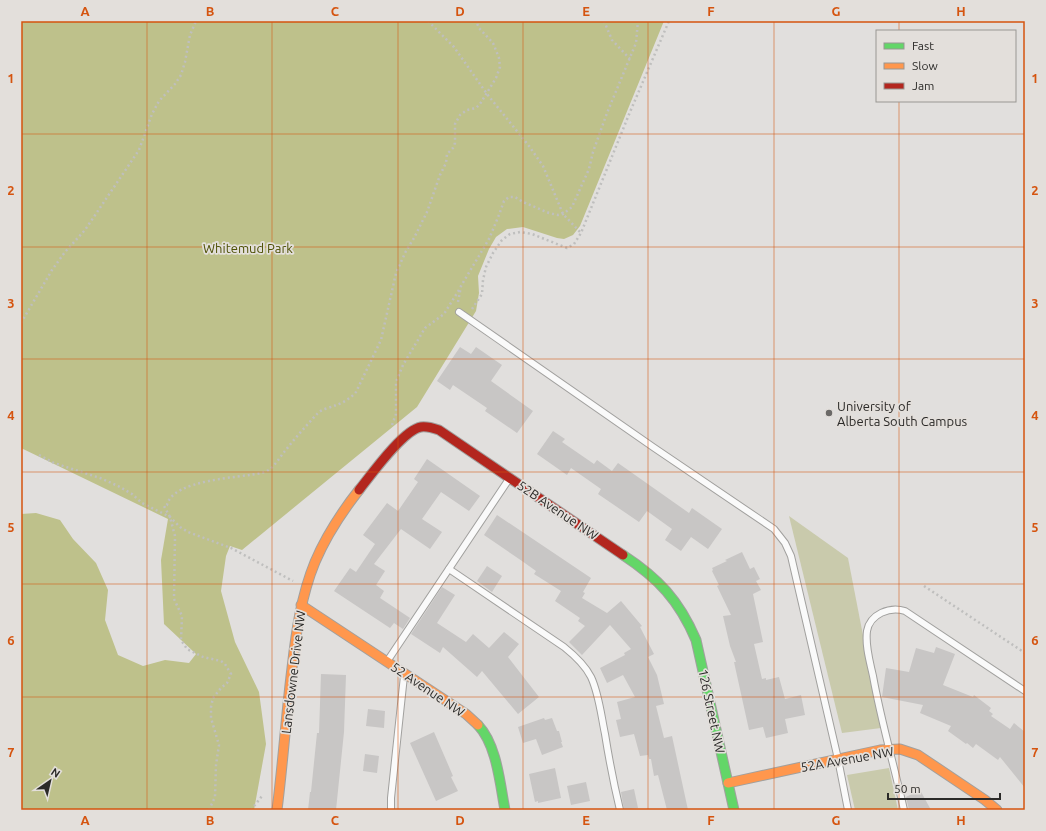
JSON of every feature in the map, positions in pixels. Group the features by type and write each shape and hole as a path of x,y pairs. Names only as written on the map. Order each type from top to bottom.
{"street":[{"name":"52B Avenue NW","path":"417,427 431,427 439,430 644,569 672,596 685,615"},
{"name":"Lansdowne Drive NW","path":"277,810 294,644 306,587 321,547 344,510 395,447 417,427"},
{"name":"52 Avenue NW","path":"301,605 466,714 480,727 485,734 492,752 505,810"},
{"name":"126 Street NW","path":"685,615 698,646 734,810"},
{"name":"52A Avenue NW","path":"728,783 880,750 900,749 918,755 985,800 997,810"}],"lane":[{"path":"459,312 774,529 785,543 791,556 838,759 848,810"},
{"path":"387,662 510,478"},
{"path":"449,569 564,647 575,656 587,670 597,695 612,778 620,810"},
{"path":"904,810 890,749 881,720 867,645 868,630 871,622 883,611 899,609 905,611 1025,691"},
{"path":"391,810 404,673"}],"path":[{"path":"21,323 52,270 65,252 85,230 139,150 152,114 159,101 175,84 181,75 190,35 196,21"},
{"path":"428,21 454,47 487,94 529,146 543,166 563,214 581,233"},
{"path":"209,810 215,797 216,765 219,745 211,718 211,707 213,698 227,683 231,674 225,664 221,661 203,657 187,649 181,640 182,616 174,599 175,536 170,517 164,506 167,505 168,500 180,490 191,485 263,473 275,464 285,450 318,412 336,405 356,392 380,340 396,273 427,212 440,175 446,163 447,154 453,148 455,143 455,124 460,115 467,110 476,108 487,94 500,67 499,58 493,43 479,28 476,21"},
{"path":"604,21 612,40 630,59"},
{"path":"390,427 396,414 396,382 403,364 425,328 444,314 451,304 489,238 504,201 509,197 515,197 549,213 558,215 563,214 572,207 589,169 593,152 607,113 636,43 638,21"},
{"path":"467,317 482,294 486,267 493,253 502,240 510,234 520,232 532,234 567,248 574,244 581,233 669,21"},
{"path":"459,312 457,306 462,286"},
{"path":"39,455 66,467 100,478 132,494 148,506 170,517 180,527 188,532 230,548 306,587"},
{"path":"924,586 1025,653"}],"green space":[{"name":"Whitemud Park","path":"21,21 664,21 580,226 573,235 564,239 557,238 523,227 507,229 496,237 489,249 478,276 479,293 476,311 417,407 242,550 230,546 226,556 221,591 235,642 259,692 266,744 254,810 21,810 21,514 36,513 60,520 73,539 96,563 108,590 105,620 118,655 143,666 165,660 189,663 196,654 164,624 161,560 168,519 21,448"},
{"path":"789,516 848,558 881,728 842,733"},
{"path":"889,768 898,810 855,810 847,775"}],"building":[{"path":"460,347 471,354 476,347 502,365 491,381 533,411 517,433 485,411 487,408 453,385 450,390 437,381"},
{"path":"553,431 565,439 562,442 594,464 597,460 612,471 618,463 689,513 692,508 722,529 708,549 691,537 681,551 665,540 672,529 647,511 639,522 598,494 601,489 571,468 567,475 537,454"},
{"path":"427,459 480,496 469,511 441,492 422,519 442,532 430,549 401,529 374,564 385,571 376,585 384,591 380,598 410,618 403,629 394,623 390,628 334,591 350,568 356,572 375,544 363,535 387,503 398,511 418,482 414,479"},
{"path":"497,515 591,578 583,592 585,593 582,598 607,613 621,601 642,626 640,627 654,654 648,657 657,675 664,704 656,706 664,738 672,736 688,810 667,810 658,775 654,776 651,759 649,759 648,755 640,756 634,734 620,737 616,720 621,719 617,702 635,697 623,675 607,683 600,668 625,655 624,653 631,649 610,625 582,655 569,642 585,626 578,621 580,618 555,601 561,591 534,574 536,571 484,535"},
{"path":"742,552 750,569 754,567 760,579 756,581 761,590 753,594 763,642 754,644 762,679 766,678 766,680 779,677 785,699 801,695 805,715 785,719 788,733 766,738 763,727 749,730 734,662 736,662 730,646 723,616 731,615 717,586 719,585 712,571 712,568"},
{"path":"487,566 502,576 492,592 477,581"},
{"path":"442,587 455,595 437,623 466,642 473,634 489,648 504,632 519,644 508,657 539,697 518,714 482,671 477,677 443,647 440,653 411,634"},
{"path":"936,647 955,654 943,685 973,697 974,695 991,708 989,711 993,714 991,716 1010,729 1014,723 1025,732 1025,788 1000,757 998,760 976,744 973,748 948,731 951,726 920,713 923,705 882,697 886,668 909,672 916,648 934,653"},
{"path":"321,674 346,675 344,732 336,810 308,810 317,733 319,733"},
{"path":"368,709 385,711 384,728 366,726"},
{"path":"544,718 545,720 552,718 557,731 559,731 563,747 542,755 536,739 523,743 518,727"},
{"path":"434,732 453,776 451,777 458,791 436,801 410,743"},
{"path":"365,754 379,756 377,773 363,771"},
{"path":"555,768 561,798 538,803 538,801 535,802 529,774"},
{"path":"586,782 590,801 571,805 567,786"},
{"path":"634,789 638,808 624,810 621,792"},
{"path":"920,790 931,810 909,810 906,797"}],"traffic: fast":[{"path":"623,555 647,572 666,591 682,613 696,640 734,810"},
{"path":"478,725 490,743 494,754 505,810"}],"traffic: slow":[{"path":"277,810 297,628 306,588 315,562 324,543 340,516 359,490"},
{"path":"301,605 466,714 478,725"},
{"path":"728,783 880,750 900,749 918,755 985,800 997,810"}],"traffic: jam":[{"path":"359,490 379,464 405,436 421,427 432,428 439,430 623,555"}],"place":[{"name":"University of Alberta South Campus","path":"829,413"}]}
